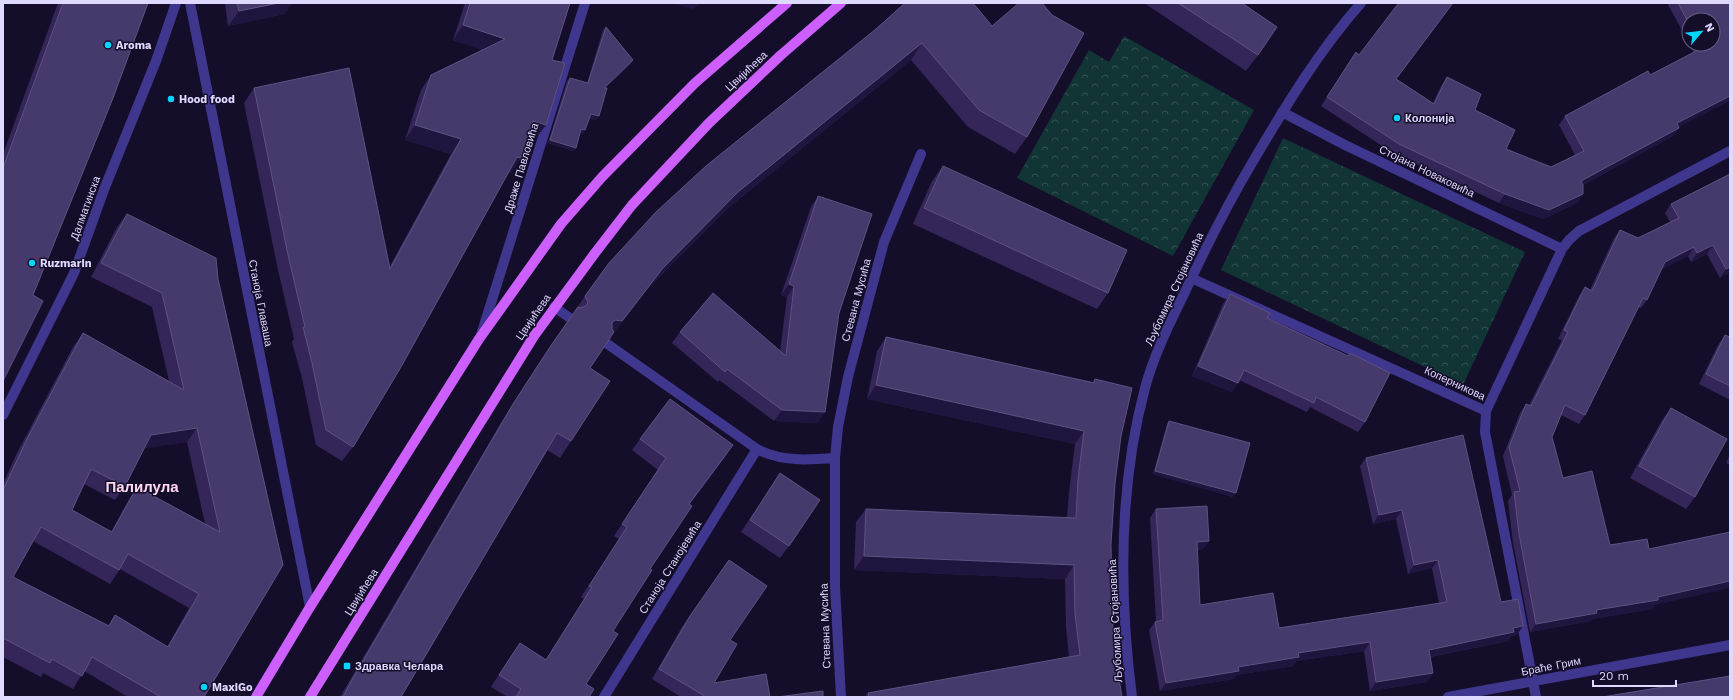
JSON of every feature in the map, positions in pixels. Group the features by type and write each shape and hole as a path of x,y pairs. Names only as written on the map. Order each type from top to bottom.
{"main road":[{"path":"256,697 310,608 479,339 561,224 602,178 695,83 786,3"},
{"name":"Цвијићева","path":"310,697 534,336 554,307 632,205 708,123 781,55 841,3"}],"street":[{"name":"Далматинска","path":"3,415 74,273 105,187 156,61 176,3"},
{"name":"Станоја Главаша","path":"190,3 310,608"},
{"name":"Драже Павловића","path":"479,339 585,3"},
{"name":"Љубомира Стојановића","path":"1132,697 1123,582 1126,496 1137,425 1145,388 1160,345 1234,194 1282,112 1316,59 1361,3"},
{"name":"Стојана Новаковића","path":"1282,112 1346,145 1562,249"},
{"path":"1486,411 1562,249 1569,240 1579,231 1730,151"},
{"name":"Стевана Мусића","path":"840,697 835,587 835,458 838,427 848,377 884,242 921,154"},
{"name":"Коперникова","path":"1192,278 1486,411 1485,432 1536,697"},
{"path":"554,307 570,318"},
{"path":"606,343 757,449 780,459 835,458"},
{"name":"Станоја Станојевића","path":"604,697 757,449"},
{"name":"Браће Грим","path":"1448,697 1730,645"}],"green space":[{"path":"1124,36 1254,110 1173,256 1017,178 1089,50 1109,62"},
{"path":"1283,138 1525,252 1463,385 1221,270"}],"building":[{"path":"63,3 148,3 113,98 33,295 43,301 3,381 3,168"},
{"path":"237,3 279,3 239,11"},
{"path":"470,3 570,3 552,60 565,63 546,125 533,121 521,158 517,157 401,367 353,447 326,430 303,327 305,327 288,255 254,88 349,68 390,269 461,139 415,125 431,75 505,39 463,25"},
{"path":"905,3 973,3 992,26 1019,3 1042,3 1052,15 1084,33 1027,137 979,110 922,43 738,192 663,268 622,321 615,320 612,323 612,329 614,332 590,368 610,381 571,441 557,433 401,697 343,697 513,404 578,307 581,308 587,305 588,302 585,296 609,263 656,212 706,166 876,29"},
{"path":"1178,3 1242,3 1277,27 1258,55"},
{"path":"1399,3 1453,3 1396,79 1434,104 1447,77 1481,94 1475,110 1515,130 1506,149 1551,167 1584,151 1565,116 1648,71 1650,75 1694,52 1721,52 1721,12 1683,12 1678,3 1730,3 1730,96 1677,123 1679,128 1581,181 1583,185 1583,194 1549,210 1505,194 1399,144 1327,97 1356,52 1359,55"},
{"path":"606,27 633,60 604,88 607,88 599,116 591,114 585,130 581,129 576,148 550,140 570,78 588,83"},
{"path":"943,166 1127,250 1108,293 924,208"},
{"path":"1730,174 1730,267 1726,269 1713,245 1697,253 1694,247 1665,262 1647,300 1643,298 1585,415 1565,405 1552,437 1563,478 1592,471 1610,545 1647,539 1649,549 1730,532 1730,581 1658,597 1658,600 1596,610 1597,613 1536,624 1519,534 1514,492 1520,491 1509,447 1526,404 1531,406 1568,332 1564,330 1585,287 1592,291 1620,230 1638,238 1679,218 1671,204"},
{"path":"818,196 872,214 839,313 825,412 782,410 727,369 725,372 680,332 713,293 786,356 794,286 789,284"},
{"path":"127,214 216,258 218,279 283,565 204,697 161,697 92,657 82,676 52,659 50,663 3,638 3,490 27,439 83,333 184,390 162,293 101,263","holes":["197,428 220,532 137,487 112,532 72,510 91,469 125,486 151,435","41,527 119,570 128,554 199,594 168,647 115,615 109,626 13,577"]},
{"path":"1230,294 1270,313 1267,318 1348,356 1350,353 1390,373 1365,422 1316,397 1314,403 1244,370 1238,383 1198,366"},
{"path":"1725,335 1730,337 1730,386 1706,374"},
{"path":"886,337 1094,383 1095,379 1132,388 1121,436 1115,483 1111,544 1114,647 1122,697 869,697 868,693 1080,655 1075,614 1074,565 864,556 866,509 1076,518 1078,479 1084,431 876,385"},
{"path":"670,399 733,445 689,504 692,506 650,569 652,570 613,631 618,634 586,684 594,689 589,697 516,697 521,689 499,675 520,643 546,660 592,587 589,586 627,527 622,524 666,458 640,439"},
{"path":"1671,408 1727,439 1695,497 1639,466"},
{"path":"1169,421 1250,443 1236,493 1155,471"},
{"path":"1463,435 1501,602 1518,599 1523,626 1513,628 1514,632 1429,650 1433,673 1376,682 1370,642 1298,653 1299,657 1238,667 1239,671 1166,683 1155,622 1163,620 1156,509 1207,506 1209,541 1197,542 1200,605 1273,593 1279,628 1447,602 1438,560 1414,565 1402,510 1379,515 1366,458"},
{"path":"780,473 820,500 789,546 750,520"},
{"path":"729,560 767,586 730,640 737,644 714,683 766,674 770,697 703,697 703,695 659,669 690,616"},
{"path":"1730,676 1730,697 1602,697"},
{"path":"823,691 823,697 777,697"}],"place":[{"name":"Aroma","path":"108,45"},
{"name":"Hood food","path":"171,99"},
{"name":"Колонија","path":"1397,118"},
{"name":"Ruzmarin","path":"32,263"},
{"name":"Здравка Челара","path":"347,666"},
{"name":"MaxiGo","path":"204,687"}],"district":[{"name":"Палилула","path":"142,487"}]}
